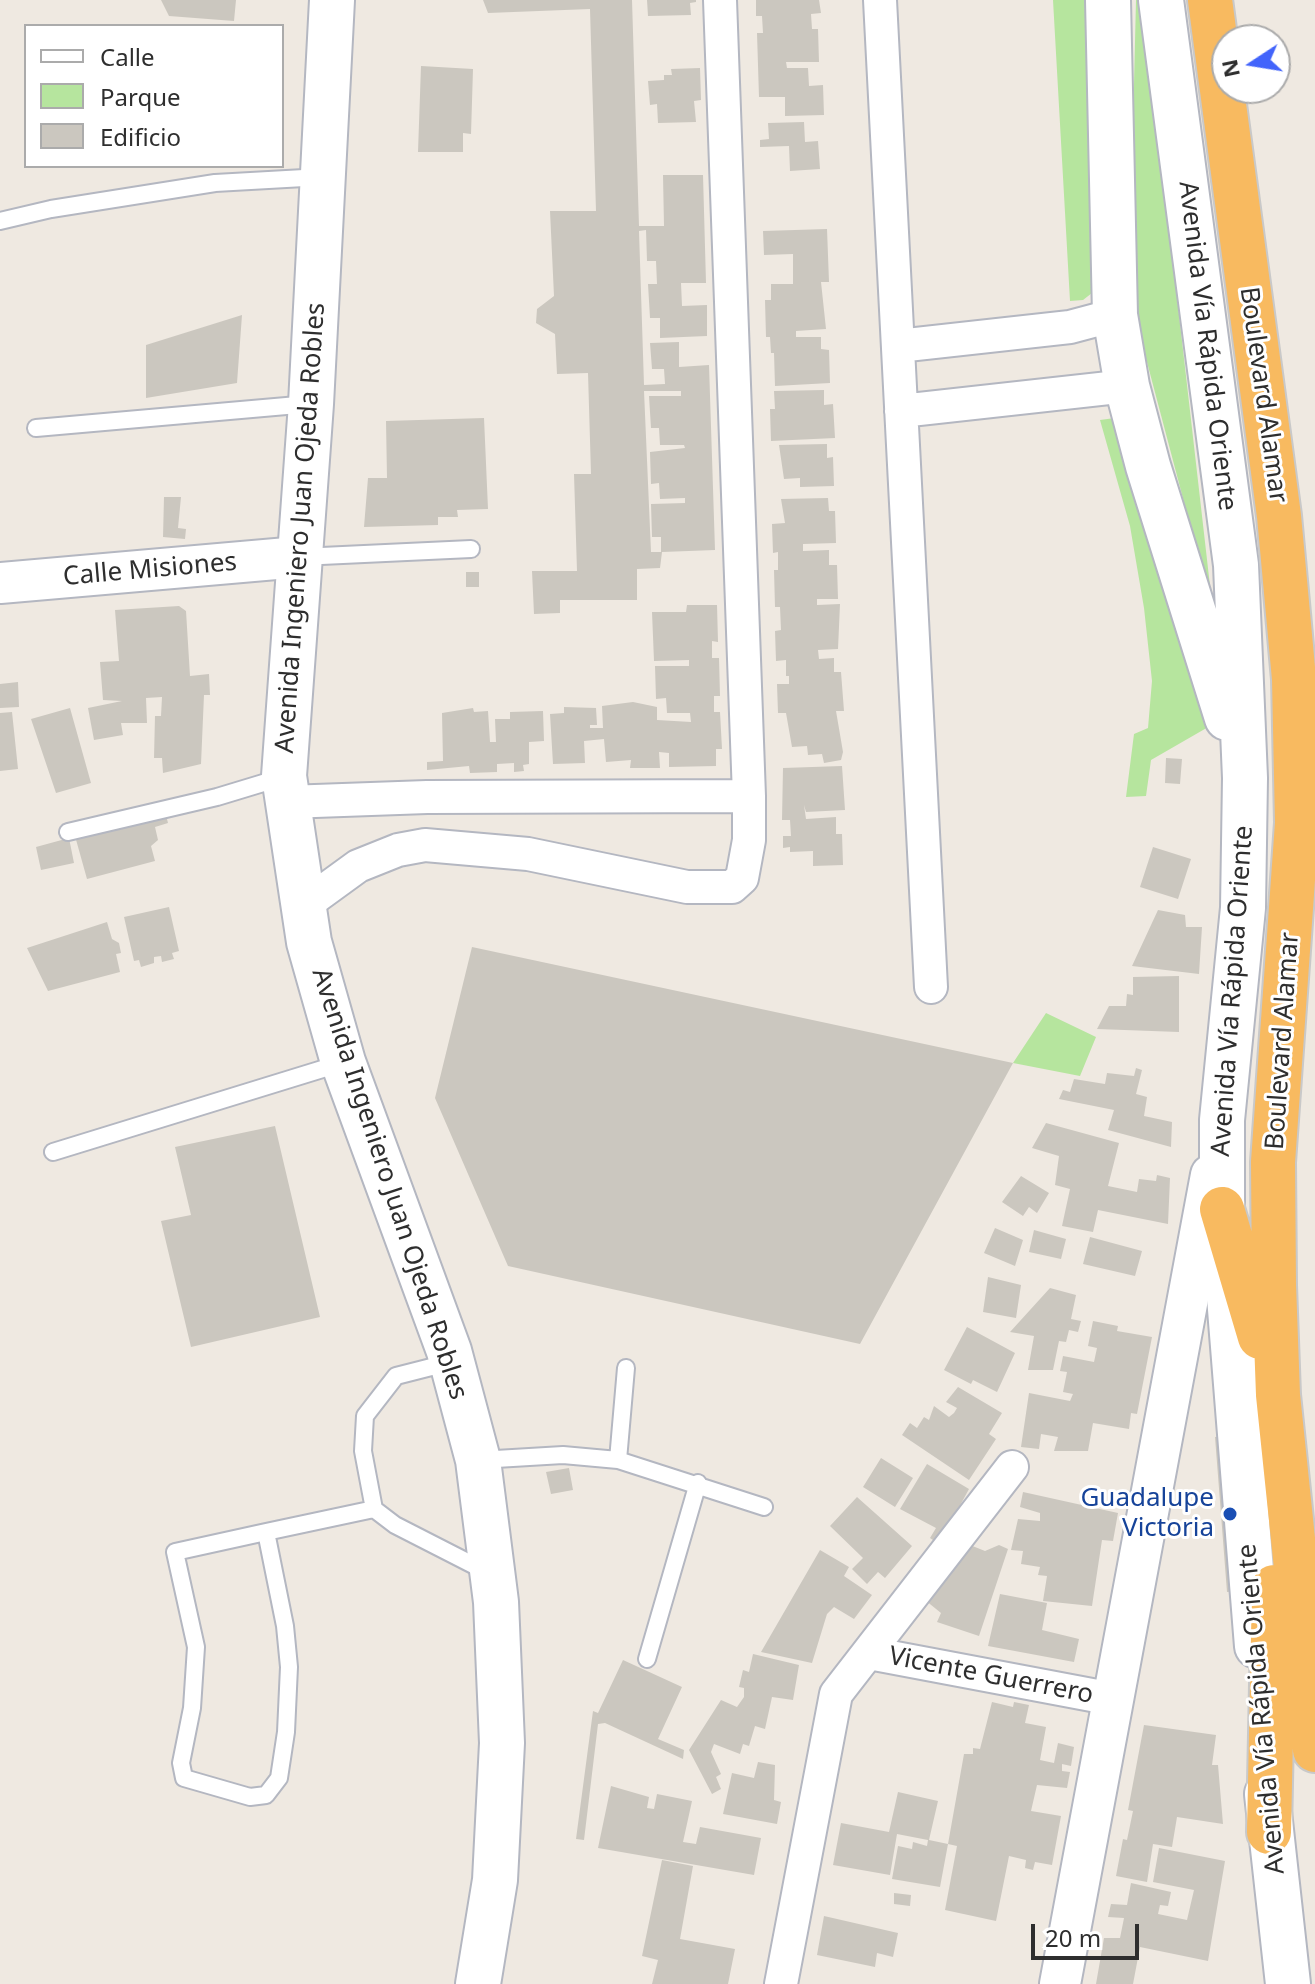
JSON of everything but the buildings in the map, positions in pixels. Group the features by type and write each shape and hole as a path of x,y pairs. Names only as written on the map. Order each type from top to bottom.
{"highway":[{"name":"Boulevard Alamar","path":"1210,0 1279,516 1294,679 1297,823 1273,1162 1278,1395 1315,1750"},
{"path":"1222,1209 1278,1395 1269,1832"}],"main road":[{"name":"Avenida Ingeniero Juan Ojeda Robles","path":"332,0 311,404 286,789 309,942 343,1062 451,1362 478,1460 493,1575 502,1743 495,1880 478,1984"},
{"path":"1108,0 1115,315 1127,386 1245,778"},
{"name":"Avenida Vía Rápida Oriente","path":"1161,0 1236,565 1245,778 1243,908 1222,1120 1222,1209 1269,1832 1288,1984"}],"street":[{"path":"303,906 358,866 398,850 425,845 528,854 687,887 732,887 742,878 746,865 749,796 720,0"},
{"path":"880,0 931,987"},
{"path":"898,346 1070,327 1115,315"},
{"path":"901,411 1127,386"},
{"name":"Calle Misiones","path":"0,583 299,557"},
{"path":"286,789 427,797 749,796"},
{"path":"1060,1984 1222,1120"},
{"path":"781,1984 836,1694 847,1675 869,1653 1012,1467"},
{"name":"Vicente Guerrero","path":"869,1653 1113,1699"}],"lane":[{"path":"0,221 51,209 215,183 323,177"},
{"path":"36,428 311,404"},
{"path":"299,557 471,549"},
{"path":"68,832 217,797 286,789"},
{"path":"53,1152 343,1062"},
{"path":"451,1362 396,1376 365,1416 363,1451 374,1509 395,1525 493,1575"},
{"path":"618,1460 626,1368"},
{"path":"478,1460 563,1455 618,1460 698,1483 764,1507"},
{"path":"647,1659 698,1483"},
{"path":"266,1532 285,1626 289,1667 286,1732 279,1778 266,1795 250,1797 184,1778 181,1763 192,1708 196,1647 175,1552 266,1532 374,1509"}],"green space":[{"path":"1053,0 1093,0 1097,281 1092,293 1083,300 1070,301"},
{"path":"1136,0 1143,0 1213,612 1138,328 1131,209"},
{"path":"1122,417 1210,726 1151,760 1146,796 1126,797 1134,734 1148,728 1152,681 1130,526 1100,420"},
{"path":"1046,1013 1096,1037 1080,1076 1013,1063"}],"place":[{"name":"Guadalupe Victoria","path":"1230,1514"}]}
